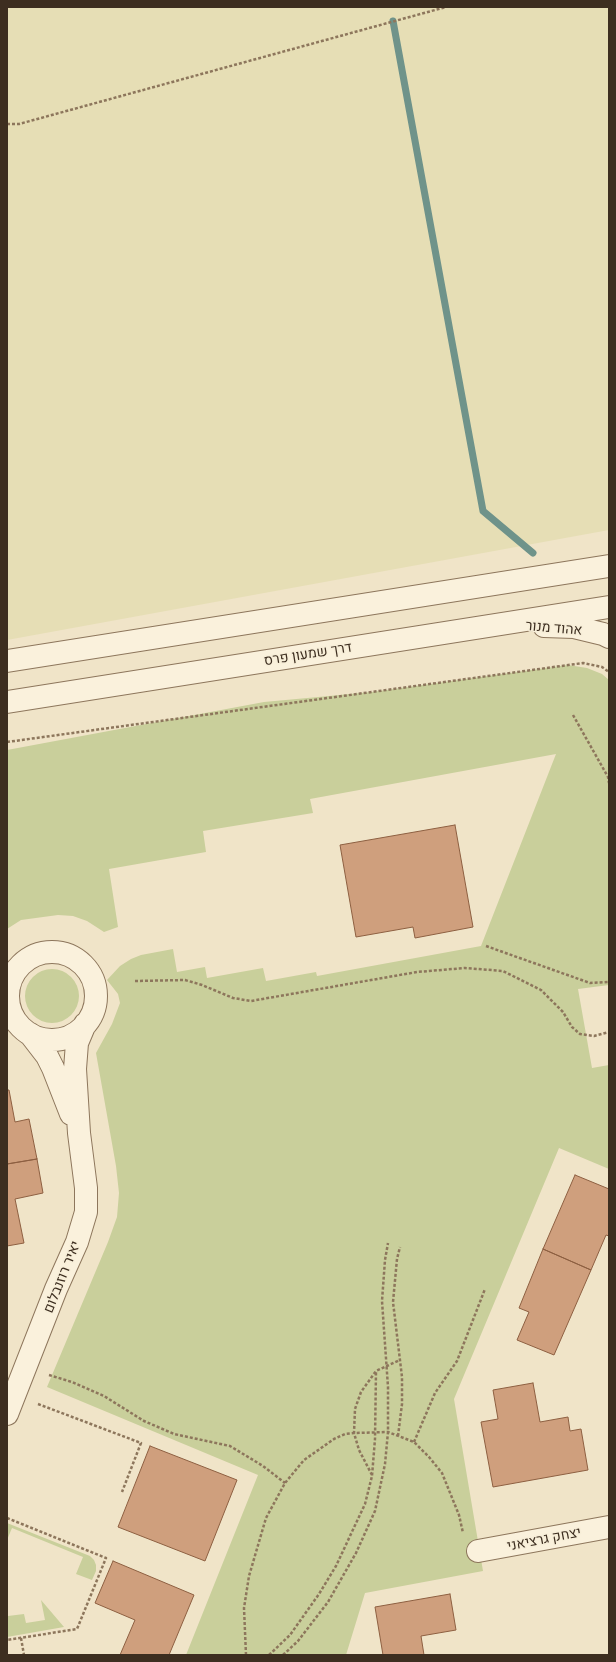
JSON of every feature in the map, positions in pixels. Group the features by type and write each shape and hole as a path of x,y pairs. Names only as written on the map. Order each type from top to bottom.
{"street":[{"path":"7,661 609,566"},
{"name":"דרך שמעון פרס","path":"7,702 609,606"},
{"name":"אהוד מנור","path":"497,624 574,628 609,637"},
{"path":"51,952 65,954 78,960 88,971 94,983 96,998 93,1012 85,1024 74,1033 61,1038 45,1039 20,1031 13,1017 8,1001 10,976 24,961 37,955 51,952"},
{"name":"יאיר רוזנבלום","path":"7,1414 56,1289 77,1242 86,1212 86,1188 78,1134 75,1090 75,1056 77,1043 85,1024"},
{"name":"יאיר רוזנבלום","path":"20,1031 46,1056 53,1068 78,1134"},
{"name":"יצחק גרציאני","path":"471,1544 609,1527"}],"path":[{"path":"7,124 19,124 446,7"},
{"path":"7,742 583,663 602,667 609,672"},
{"path":"573,715 608,777 609,783"},
{"path":"486,946 590,982 609,982"},
{"path":"135,981 186,980 233,998 251,1001 417,972 465,968 502,971 542,990 563,1012 572,1027 580,1034 594,1036 609,1032"},
{"path":"283,1655 298,1641 328,1602 356,1553 375,1511 385,1464 388,1432 382,1301 385,1260 388,1243"},
{"path":"398,1436 402,1404 402,1377 393,1302 396,1260 400,1247"},
{"path":"414,1442 435,1393 457,1361 486,1289"},
{"path":"372,1476 359,1450 354,1433 355,1409 361,1392 376,1372 400,1360"},
{"path":"269,1655 290,1635 306,1614 336,1566 365,1504 372,1476 375,1432 376,1372"},
{"path":"49,1375 72,1382 104,1396 144,1421 174,1434 230,1446 262,1466 285,1483"},
{"path":"38,1404 141,1444 122,1492"},
{"path":"246,1655 244,1608 249,1576 266,1518 285,1483 304,1460 323,1445 345,1434 388,1432 414,1442 442,1473 471,1544"},
{"path":"7,1518 106,1558 77,1629 7,1640"},
{"path":"21,1638 24,1655"}],"shaded area":[{"path":"7,7 609,7 609,530 7,640"}],"green space":[{"path":"568,665 587,668 602,674 609,680 609,985 578,989 592,1068 609,1065 609,1169 559,1148 454,1399 483,1571 365,1593 346,1655 186,1655 258,1475 47,1387 117,1217 119,1193 116,1166 96,1053 112,1024 120,1003 118,994 107,980 120,966 131,959 141,955 173,949 177,972 205,967 207,978 263,968 266,981 316,972 317,976 481,946 556,754 310,799 313,813 203,831 206,852 109,869 118,927 104,932 87,921 73,916 58,915 21,920 7,929 7,750 264,702 372,692"},
{"path":"52,969 62,971 71,977 77,986 79,996 77,1006 71,1015 62,1021 52,1023 42,1021 33,1015 27,1006 25,996 27,986 33,977 42,971"},
{"path":"7,1523 90,1556 96,1565 96,1571 92,1580 76,1574 83,1557 12,1528 7,1540"},
{"path":"41,1600 64,1627 7,1637 7,1611 8,1616 24,1614 26,1623 45,1620"}],"building":[{"path":"455,825 473,927 415,938 413,927 356,937 340,845"},
{"path":"7,1090 9,1090 15,1122 29,1119 37,1159 7,1164"},
{"path":"37,1159 43,1193 15,1199 24,1243 7,1246 7,1164"},
{"path":"575,1175 609,1189 609,1236 606,1235 591,1270 543,1249"},
{"path":"543,1249 591,1270 554,1355 517,1340 529,1312 519,1308"},
{"path":"533,1383 540,1422 568,1417 570,1431 581,1429 588,1470 493,1487 481,1422 498,1419 493,1390"},
{"path":"150,1446 237,1480 205,1561 118,1527"},
{"path":"113,1561 194,1595 169,1655 120,1655 135,1620 95,1603"},
{"path":"450,1594 456,1630 421,1636 424,1655 383,1655 375,1607"}],"waterway":[{"path":"393,21 483,511 533,553"}]}
